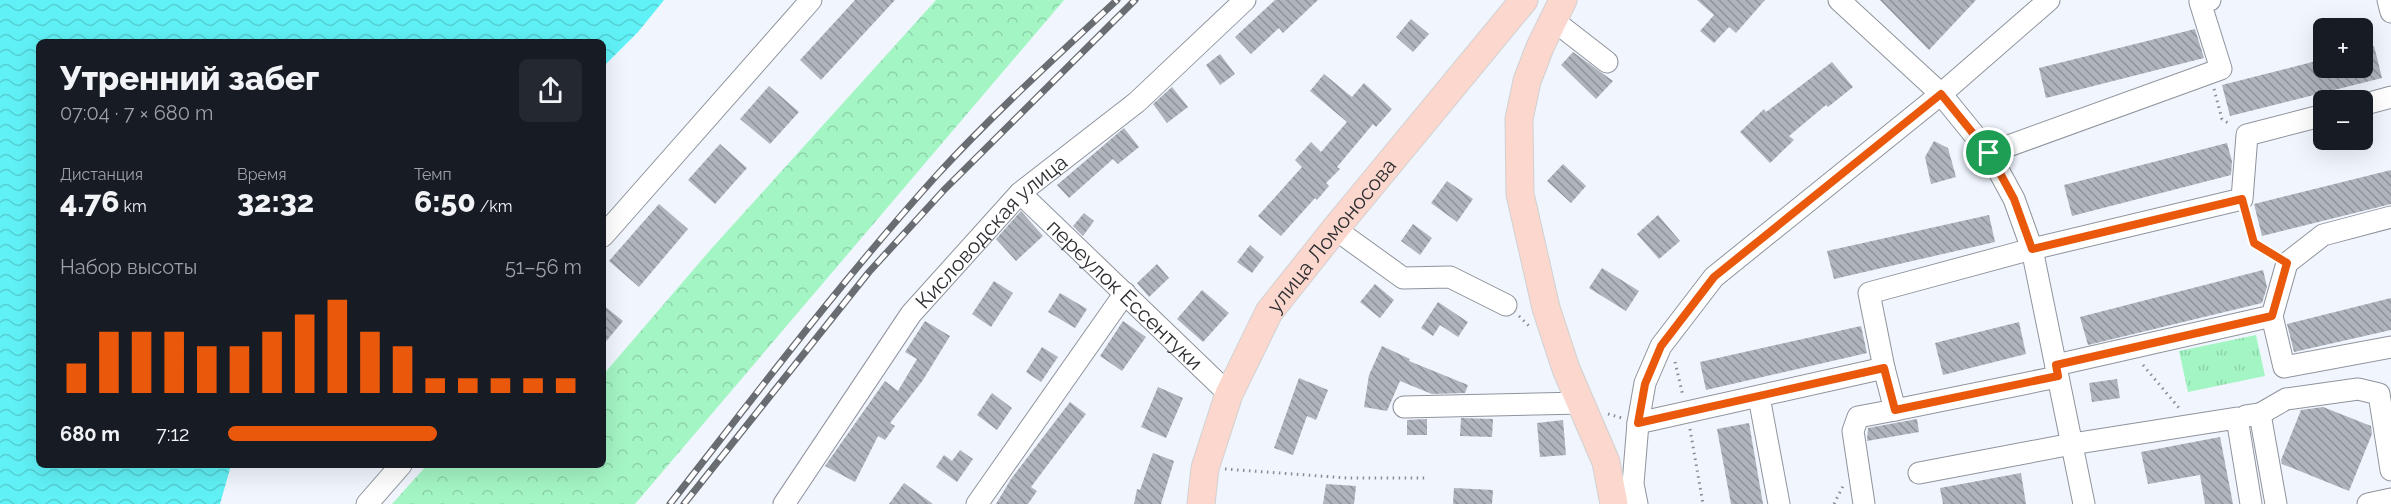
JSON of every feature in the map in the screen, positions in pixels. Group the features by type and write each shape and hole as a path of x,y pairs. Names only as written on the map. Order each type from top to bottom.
{"main road":[{"name":"улица Ломоносова","path":"1201,504 1205,468 1229,394 1269,312 1524,0"},
{"path":"1558,10 1527,81 1518,119 1520,194 1546,308 1566,369 1606,462 1614,504"}],"street":[{"path":"606,233 811,0"},
{"name":"Кисловодская улица","path":"784,504 911,314 1020,193 1137,102 1245,0"},
{"path":"1839,0 1941,94 1989,153 2014,199 2032,249 2084,504"},
{"path":"1637,504 1634,483 1638,423 1645,384 1661,346 1714,277 1941,94 2049,0"},
{"path":"1989,153 2221,69 2200,2 2210,0"},
{"path":"2388,0 2391,12"},
{"path":"1558,10 1607,62"},
{"path":"2373,102 2391,98"},
{"path":"1895,410 1869,293 2032,249 2242,199 2247,135 2313,118"},
{"name":"переулок Ессентуки","path":"1020,193 1229,394"},
{"path":"2391,217 2323,235 2287,263 2272,316 2284,367 2391,346"},
{"path":"1335,229 1402,278 1450,277 1506,305"},
{"path":"977,504 1125,292"},
{"path":"1864,504 1853,431 1858,417 2057,371 2129,349 2272,316"},
{"path":"1638,423 1884,368"},
{"path":"1919,473 2072,444 2260,414 2286,399 2358,389 2379,394 2391,470"},
{"path":"1759,397 1779,504"},
{"path":"1404,407 1582,403"},
{"path":"2260,414 2276,504"},
{"path":"2237,418 2251,504"},
{"path":"367,504 398,468"},
{"path":"2368,504 2391,500"}],"path":[{"path":"2221,69 2213,84 2222,119 2247,135"},
{"path":"2242,199 2254,243 2287,263"},
{"path":"2129,349 2194,425"},
{"path":"1674,356 1687,411 1703,504"},
{"path":"1205,468 1347,478 1425,478"}],"green space":[{"path":"936,0 1064,0 635,504 392,504 424,468 606,468 606,372 712,248"},
{"path":"2256,335 2265,376 2188,392 2179,351"}],"water":[{"path":"0,0 664,0 638,32 606,64 606,39 36,39 36,468 230,468 220,504 0,504"}],"building":[{"path":"855,0 895,0 821,80 800,60"},
{"path":"1275,0 1318,0 1283,33 1279,28 1251,54 1235,37"},
{"path":"1697,0 1765,0 1736,33 1729,27 1714,43 1700,31 1714,15"},
{"path":"1880,0 1976,0 1929,50"},
{"path":"1411,19 1429,34 1413,52 1396,37"},
{"path":"2195,29 2204,58 2046,98 2039,68"},
{"path":"2373,46 2382,78 2334,90 2313,90 2313,95 2230,116 2222,85 2313,62 2313,78 2373,78"},
{"path":"1573,52 1613,81 1596,99 1561,65"},
{"path":"1220,54 1235,74 1220,85 1206,65"},
{"path":"1832,62 1853,87 1828,107 1826,105 1789,136 1794,140 1770,163 1740,132 1764,109 1766,112"},
{"path":"1324,74 1352,97 1364,83 1392,109 1376,127 1373,124 1337,167 1340,169 1326,183 1329,186 1281,236 1258,216 1302,167 1295,160 1311,142 1321,152 1347,122 1310,91"},
{"path":"769,86 799,112 770,144 740,119"},
{"path":"1172,87 1188,107 1167,123 1153,104"},
{"path":"1124,128 1139,147 1118,164 1113,159 1069,198 1057,185"},
{"path":"1934,141 1948,148 1956,177 1931,184 1925,157"},
{"path":"2227,143 2232,161 2231,175 2072,216 2064,185"},
{"path":"720,144 747,168 715,204 688,180"},
{"path":"1563,164 1586,186 1571,203 1547,181"},
{"path":"2391,170 2391,204 2262,236 2254,204"},
{"path":"1447,181 1473,199 1457,222 1431,203"},
{"path":"659,204 688,229 639,287 609,261"},
{"path":"1021,211 1043,236 1016,261 996,239"},
{"path":"1084,213 1094,221 1083,236 1073,226"},
{"path":"1658,215 1680,241 1659,259 1637,234"},
{"path":"1989,215 1995,242 1834,279 1827,251"},
{"path":"1413,224 1432,238 1420,255 1401,241"},
{"path":"1250,245 1264,257 1252,273 1237,262"},
{"path":"1157,264 1169,278 1149,297 1137,283"},
{"path":"1602,268 1639,291 1626,311 1589,288"},
{"path":"2263,270 2267,287 2262,303 2088,345 2080,317"},
{"path":"994,281 1013,293 991,327 972,314"},
{"path":"1375,284 1394,300 1380,318 1360,302"},
{"path":"1202,290 1229,313 1203,342 1177,319"},
{"path":"1060,293 1087,309 1075,328 1048,312"},
{"path":"2391,298 2391,330 2294,352 2287,324"},
{"path":"1438,302 1468,322 1458,337 1440,325 1433,336 1421,328"},
{"path":"606,307 623,321 606,341"},
{"path":"925,321 950,336 923,380 890,423 895,426 885,440 878,436 855,482 825,466 885,381 898,391 917,359 905,352"},
{"path":"1123,321 1146,337 1122,371 1100,356"},
{"path":"2019,322 2026,354 1943,375 1935,343"},
{"path":"1861,326 1867,353 1706,390 1700,362"},
{"path":"1382,346 1410,359 1409,361 1468,385 1465,393 1432,394 1400,381 1387,411 1364,407 1369,375"},
{"path":"1042,347 1058,357 1041,382 1026,372"},
{"path":"1299,378 1328,390 1316,420 1307,416 1293,455 1274,448"},
{"path":"2117,379 2120,398 2092,402 2089,383"},
{"path":"1158,387 1183,398 1166,438 1141,427"},
{"path":"992,393 1012,408 997,430 977,415"},
{"path":"1070,402 1086,414 1031,487 1037,491 1028,504 996,504 1011,479"},
{"path":"2323,407 2371,426 2372,434 2349,491 2282,464 2281,460 2301,410"},
{"path":"1461,418 1493,419 1492,437 1460,436"},
{"path":"1427,419 1427,435 1407,435 1407,420"},
{"path":"1917,419 1919,432 1867,441 1868,428"},
{"path":"1563,420 1566,455 1540,457 1537,423"},
{"path":"1749,423 1763,504 1731,504 1717,429"},
{"path":"2220,437 2233,504 2205,504 2200,475 2148,484 2141,452"},
{"path":"960,450 973,459 957,482 936,467 944,455 952,461"},
{"path":"1153,453 1174,461 1161,504 1134,504 1137,489 1140,490"},
{"path":"2021,473 2026,504 1943,504 1940,488"},
{"path":"904,483 933,504 889,504"},
{"path":"1326,484 1356,486 1354,504 1323,504"},
{"path":"1454,488 1493,490 1492,504 1453,504"}],"railway":[{"path":"670,504 834,296 937,175 1002,108 1117,0"},
{"path":"684,504 869,272 944,190 1135,0"}],"route":[{"path":"1941,94 1989,153 2014,199 2032,249 2242,199 2254,243 2287,263 2272,316 2056,365 2058,376 1895,410 1884,368 1638,423 1645,384 1661,346 1714,277 1941,94"}]}
